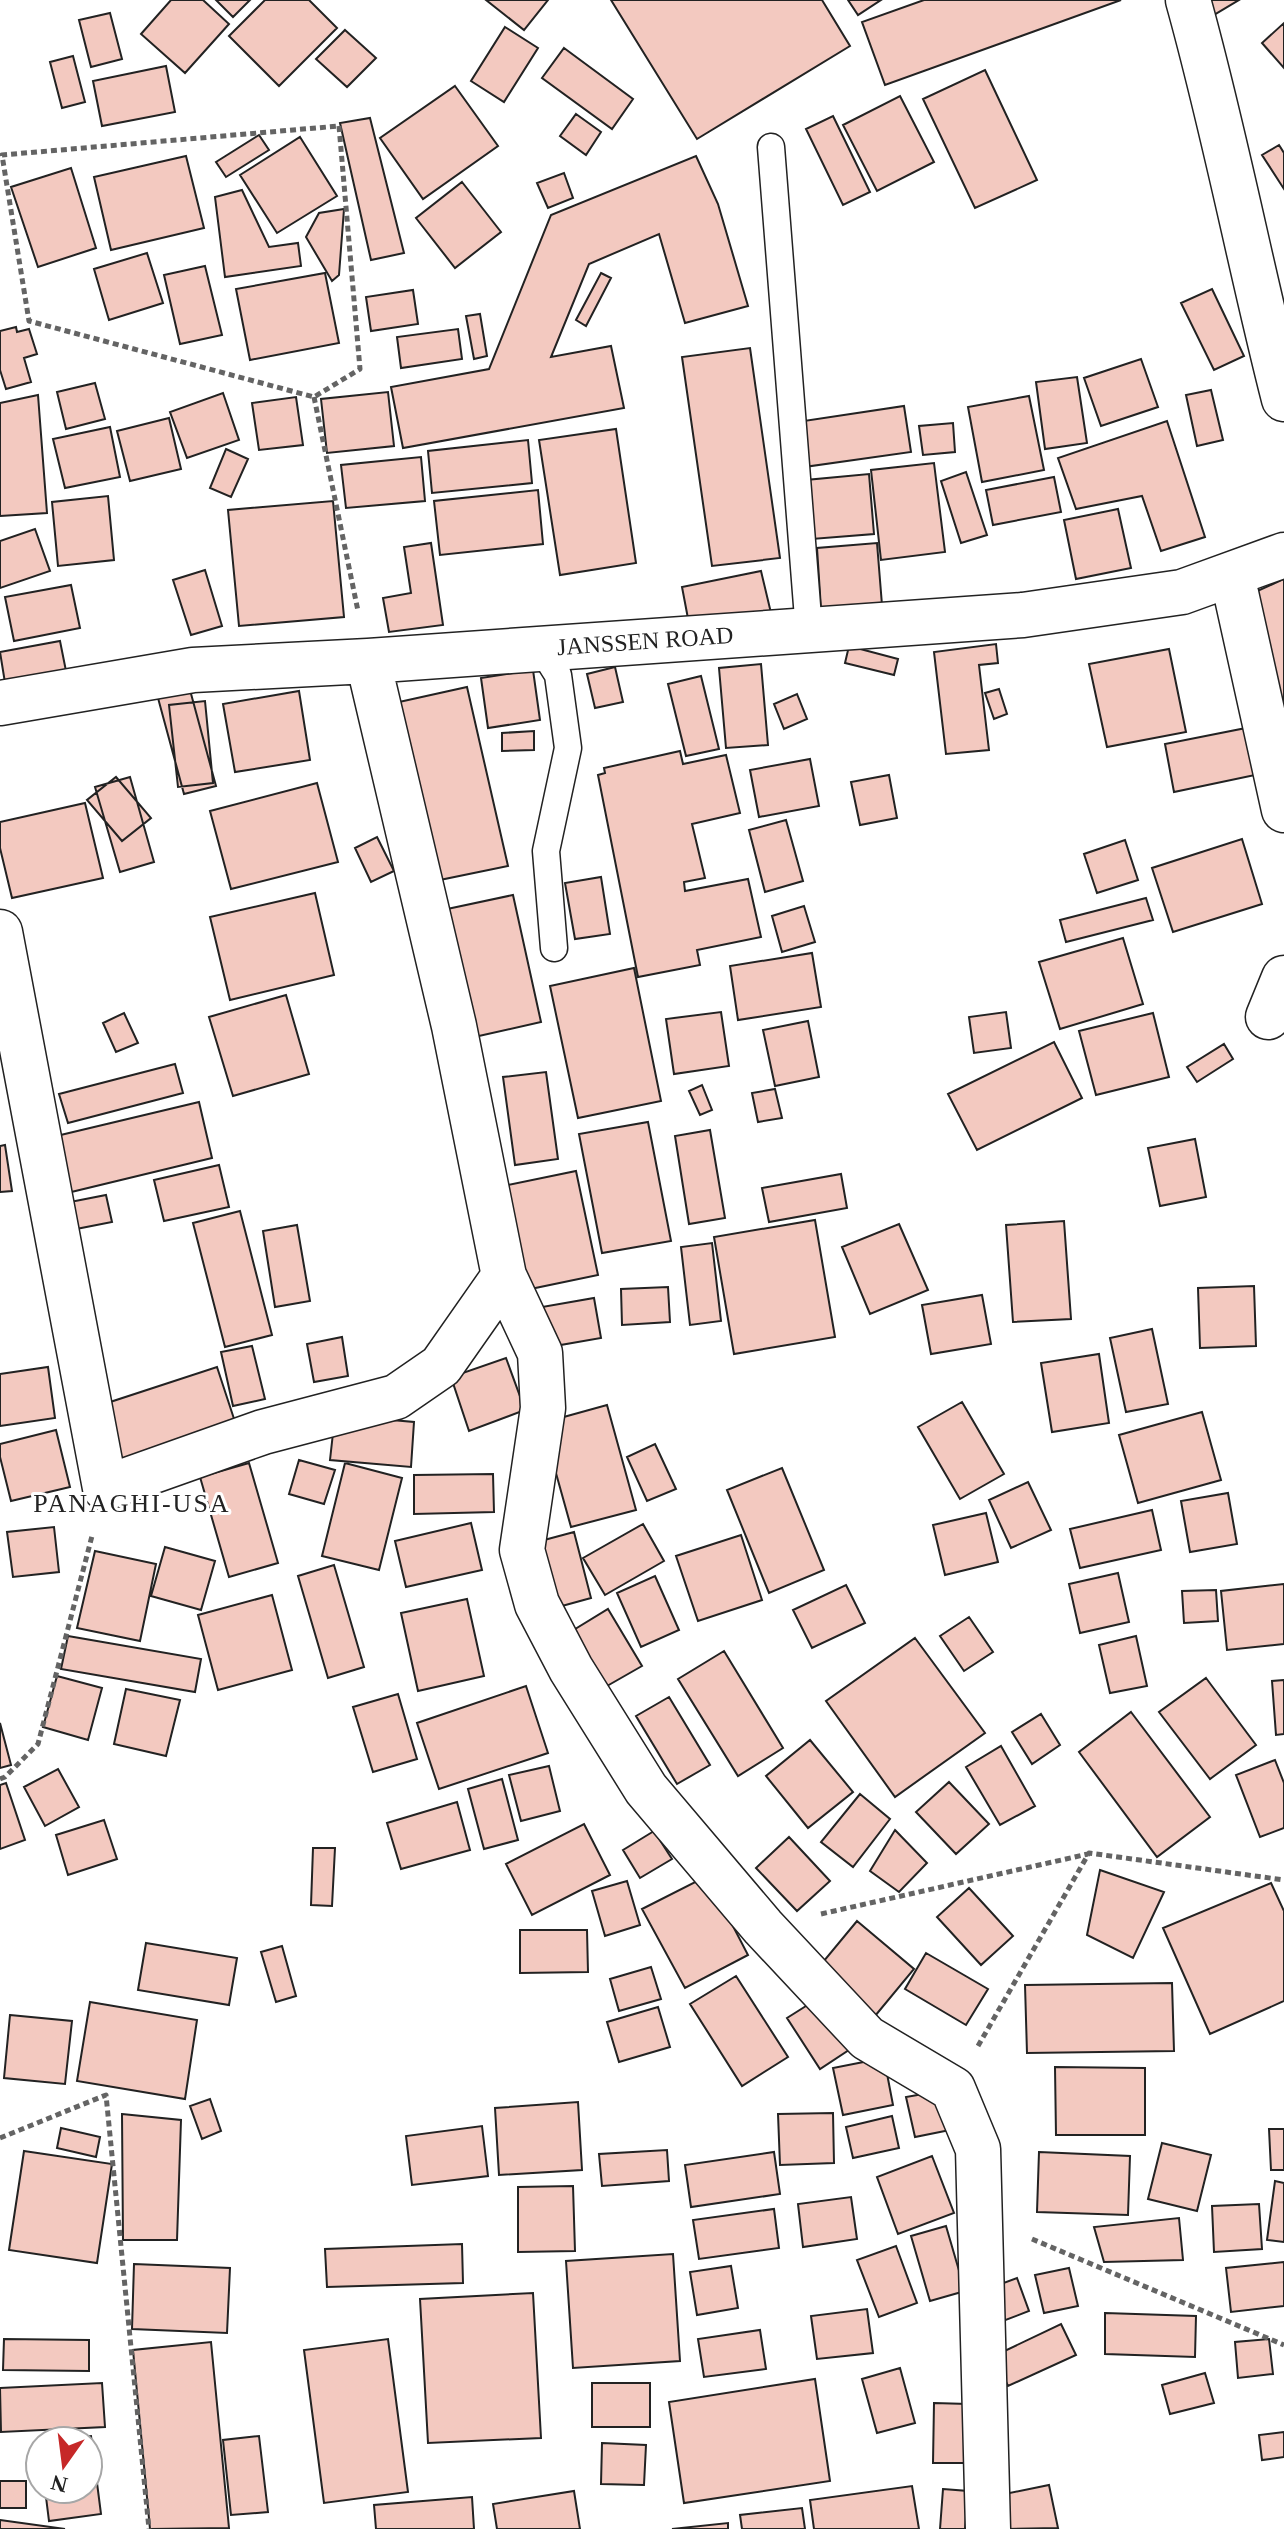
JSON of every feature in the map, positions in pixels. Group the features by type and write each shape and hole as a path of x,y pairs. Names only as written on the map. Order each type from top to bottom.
{"street":[{"path":"1188,0 1208,70 1253,277 1284,399"},
{"name":"JANSSEN ROAD","path":"0,703 193,670 368,661 1023,615 1182,592 1284,555"},
{"path":"1232,575 1284,810"},
{"path":"368,661 454,1026 504,1276 540,1353 543,1408 522,1550 537,1604 571,1669 646,1789 763,1927 867,2038 953,2089 978,2149 988,2529"},
{"path":"0,932 105,1488 263,1432 396,1397 441,1366 504,1276"}],"lane":[{"path":"771,147 809,631"},
{"path":"541,648 558,675 568,748 546,851 554,948"}],"path":[{"path":"339,126 360,369 314,397 29,321 2,155 339,126"},
{"path":"314,397 368,661"},
{"path":"0,1779 38,1744 105,1488"},
{"path":"953,2089 1089,1853"},
{"path":"763,1927 1089,1853 1284,1880"},
{"path":"0,2138 106,2095 149,2529"},
{"path":"979,2217 1284,2345"}],"building":[{"path":"171,0 203,0 229,24 185,73 141,34"},
{"path":"216,0 250,0 233,17"},
{"path":"265,0 309,0 337,28 279,86 229,36"},
{"path":"486,0 548,0 524,30"},
{"path":"611,0 822,0 850,46 697,139"},
{"path":"848,0 881,0 858,15"},
{"path":"924,0 1121,0 885,85 862,22"},
{"path":"1196,0 1239,0 1207,19"},
{"path":"110,13 122,59 91,67 79,20"},
{"path":"1284,23 1284,68 1262,43"},
{"path":"505,27 538,48 504,102 471,81"},
{"path":"345,30 376,58 347,87 316,59"},
{"path":"564,48 633,99 612,129 542,78"},
{"path":"73,56 85,102 62,108 50,62"},
{"path":"166,66 175,112 102,126 93,81"},
{"path":"985,70 1037,180 975,208 923,99"},
{"path":"455,86 498,146 423,199 380,138"},
{"path":"900,96 934,162 877,191 843,125"},
{"path":"576,114 601,132 586,155 560,136"},
{"path":"833,116 870,192 843,205 806,129"},
{"path":"370,118 404,253 371,260 340,123"},
{"path":"259,135 269,150 226,177 216,162"},
{"path":"300,137 337,196 277,233 240,175"},
{"path":"1279,145 1284,153 1284,189 1262,155"},
{"path":"186,156 204,228 111,250 94,177"},
{"path":"696,156 718,204 748,306 685,323 659,234 589,264 551,357 611,346 624,408 403,448 391,387 489,369 551,215"},
{"path":"71,168 96,248 38,267 11,187"},
{"path":"564,173 573,198 548,208 537,183"},
{"path":"462,182 501,232 455,268 416,218"},
{"path":"242,190 269,247 298,243 301,266 225,277 215,197"},
{"path":"344,209 339,275 332,281 306,237 319,213"},
{"path":"147,253 163,303 109,320 94,269"},
{"path":"205,266 222,335 180,344 164,275"},
{"path":"325,273 339,343 250,360 236,289"},
{"path":"601,273 611,278 586,326 576,320"},
{"path":"1212,289 1244,356 1214,370 1181,303"},
{"path":"413,290 418,324 371,331 366,297"},
{"path":"480,314 487,356 474,359 466,316"},
{"path":"16,327 17,332 29,329 37,354 24,358 31,382 6,389 0,370 0,331"},
{"path":"458,329 462,359 401,368 397,337"},
{"path":"750,348 780,558 712,566 682,357"},
{"path":"1141,359 1158,407 1101,426 1084,378"},
{"path":"1077,377 1087,443 1045,449 1036,382"},
{"path":"95,383 105,419 66,429 57,392"},
{"path":"1211,390 1223,440 1197,446 1186,395"},
{"path":"388,392 394,446 327,453 321,399"},
{"path":"223,393 239,440 187,458 170,412"},
{"path":"38,395 47,513 0,516 0,403"},
{"path":"1029,396 1044,470 982,482 968,407"},
{"path":"296,397 303,445 259,450 252,403"},
{"path":"904,406 911,452 804,467 797,422"},
{"path":"169,418 181,469 130,481 117,431"},
{"path":"1167,421 1205,537 1161,551 1142,496 1076,509 1058,458"},
{"path":"953,423 955,452 923,455 919,426"},
{"path":"110,427 120,477 65,488 53,439"},
{"path":"616,429 636,563 560,575 539,440"},
{"path":"528,440 532,483 432,493 428,451"},
{"path":"226,449 248,459 231,497 210,488"},
{"path":"421,457 425,501 346,508 341,465"},
{"path":"934,463 945,552 881,560 871,470"},
{"path":"966,472 987,535 961,543 941,481"},
{"path":"869,474 874,534 812,539 806,480"},
{"path":"1054,477 1061,512 993,525 986,490"},
{"path":"538,490 543,544 440,555 434,501"},
{"path":"108,496 114,560 58,566 52,502"},
{"path":"333,501 344,617 239,626 228,510"},
{"path":"1118,509 1131,568 1076,579 1064,520"},
{"path":"35,529 50,571 0,588 0,541"},
{"path":"431,543 443,625 389,632 383,598 411,593 404,547"},
{"path":"877,543 882,605 821,609 817,548"},
{"path":"205,570 222,626 191,635 173,580"},
{"path":"761,571 771,613 690,629 682,587"},
{"path":"1284,579 1284,707 1281,708 1244,597"},
{"path":"71,585 80,628 14,641 5,597"},
{"path":"60,641 67,676 6,689 0,652"},
{"path":"996,644 998,663 979,665 989,750 946,754 934,652"},
{"path":"849,646 898,659 894,675 845,663"},
{"path":"1169,649 1186,732 1107,747 1089,664"},
{"path":"761,664 768,745 726,748 719,668"},
{"path":"615,667 623,702 595,708 587,674"},
{"path":"533,670 540,720 488,728 481,678"},
{"path":"701,676 719,749 686,756 668,684"},
{"path":"467,687 508,866 430,882 390,704"},
{"path":"999,689 1007,714 994,719 985,693"},
{"path":"190,690 216,786 184,794 158,698"},
{"path":"299,691 310,760 235,772 223,704"},
{"path":"797,694 807,719 784,729 774,704"},
{"path":"205,701 213,783 178,787 169,705"},
{"path":"1246,728 1255,775 1174,792 1165,744"},
{"path":"534,731 534,750 502,751 502,733"},
{"path":"680,751 683,764 726,755 740,813 692,824 705,878 684,882 685,891 748,879 761,937 697,950 700,965 638,977 598,775 605,773 604,768"},
{"path":"810,759 819,806 759,817 750,770"},
{"path":"889,775 897,818 860,825 851,782"},
{"path":"116,777 151,818 122,841 87,800"},
{"path":"130,777 154,862 120,872 95,787"},
{"path":"317,783 338,862 231,889 210,811"},
{"path":"85,803 103,878 12,898 0,848 0,822"},
{"path":"786,820 803,881 765,892 749,830"},
{"path":"377,837 394,871 371,882 355,848"},
{"path":"1242,839 1262,904 1173,932 1152,868"},
{"path":"1125,840 1138,880 1097,893 1084,854"},
{"path":"601,877 610,934 575,939 565,883"},
{"path":"315,893 334,975 230,1000 210,917"},
{"path":"513,895 541,1022 461,1040 433,912"},
{"path":"1146,898 1153,920 1066,942 1060,920"},
{"path":"804,906 815,942 782,952 772,916"},
{"path":"1123,938 1143,1004 1060,1029 1039,962"},
{"path":"812,953 821,1007 738,1020 730,966"},
{"path":"634,968 661,1101 578,1118 550,986"},
{"path":"286,995 309,1074 233,1096 209,1017"},
{"path":"721,1012 729,1066 674,1074 666,1019"},
{"path":"1006,1012 1011,1048 974,1053 969,1017"},
{"path":"124,1013 138,1043 116,1052 103,1023"},
{"path":"1153,1013 1169,1077 1096,1095 1079,1031"},
{"path":"808,1021 819,1077 775,1086 763,1030"},
{"path":"1054,1042 1082,1098 977,1150 948,1094"},
{"path":"1224,1044 1233,1059 1197,1082 1187,1067"},
{"path":"175,1064 183,1093 68,1123 59,1094"},
{"path":"546,1072 558,1159 515,1165 503,1077"},
{"path":"702,1085 712,1110 700,1115 689,1091"},
{"path":"775,1089 782,1118 758,1122 752,1093"},
{"path":"199,1102 212,1158 63,1194 48,1138"},
{"path":"648,1122 671,1241 602,1253 579,1134"},
{"path":"710,1130 725,1218 689,1224 675,1136"},
{"path":"1195,1139 1206,1197 1160,1206 1148,1148"},
{"path":"5,1145 12,1191 0,1192 0,1146"},
{"path":"219,1165 229,1207 164,1221 154,1180"},
{"path":"576,1171 598,1275 516,1292 493,1188"},
{"path":"841,1174 847,1208 769,1222 762,1188"},
{"path":"106,1195 112,1222 71,1230 65,1203"},
{"path":"240,1211 272,1335 225,1347 193,1223"},
{"path":"815,1220 835,1337 734,1354 714,1237"},
{"path":"1064,1221 1071,1319 1013,1322 1006,1225"},
{"path":"899,1224 928,1290 870,1314 842,1247"},
{"path":"297,1225 310,1301 275,1307 263,1231"},
{"path":"712,1243 721,1321 690,1325 681,1247"},
{"path":"1254,1286 1256,1346 1200,1348 1198,1288"},
{"path":"668,1287 670,1322 622,1325 621,1289"},
{"path":"982,1295 991,1344 931,1354 922,1305"},
{"path":"594,1298 601,1338 549,1347 542,1307"},
{"path":"1152,1329 1168,1404 1126,1412 1110,1338"},
{"path":"342,1337 348,1376 314,1382 307,1344"},
{"path":"252,1346 265,1399 233,1406 221,1352"},
{"path":"1099,1354 1109,1423 1052,1432 1041,1363"},
{"path":"506,1358 525,1410 469,1431 451,1377"},
{"path":"48,1367 55,1418 0,1426 0,1374"},
{"path":"217,1367 238,1431 119,1469 98,1406"},
{"path":"962,1402 1004,1474 960,1499 918,1427"},
{"path":"607,1405 636,1510 571,1527 542,1423"},
{"path":"1202,1412 1221,1480 1138,1503 1119,1435"},
{"path":"335,1415 414,1422 411,1467 330,1460"},
{"path":"56,1430 70,1487 11,1501 0,1457 0,1444"},
{"path":"655,1444 676,1489 647,1501 627,1457"},
{"path":"299,1460 335,1470 324,1504 289,1494"},
{"path":"249,1463 278,1563 229,1577 200,1477"},
{"path":"345,1463 402,1478 379,1570 322,1556"},
{"path":"782,1468 824,1570 769,1593 727,1490"},
{"path":"493,1474 494,1512 414,1514 414,1475"},
{"path":"1028,1482 1051,1530 1011,1548 989,1500"},
{"path":"1228,1493 1237,1544 1190,1552 1181,1501"},
{"path":"1152,1510 1161,1550 1080,1568 1070,1529"},
{"path":"986,1513 998,1562 945,1575 933,1525"},
{"path":"471,1523 482,1570 406,1587 395,1541"},
{"path":"643,1524 664,1561 605,1595 583,1558"},
{"path":"54,1527 59,1572 13,1577 7,1532"},
{"path":"574,1532 591,1598 551,1609 533,1543"},
{"path":"741,1535 762,1600 698,1621 676,1556"},
{"path":"165,1547 215,1561 201,1610 151,1596"},
{"path":"95,1551 156,1564 140,1641 77,1628"},
{"path":"334,1565 364,1667 328,1678 298,1576"},
{"path":"1118,1573 1129,1622 1080,1633 1069,1584"},
{"path":"655,1576 679,1630 641,1647 617,1593"},
{"path":"1284,1584 1284,1644 1227,1650 1221,1591"},
{"path":"846,1585 865,1623 812,1648 793,1610"},
{"path":"1216,1590 1218,1621 1184,1623 1182,1591"},
{"path":"272,1595 292,1670 218,1690 198,1615"},
{"path":"467,1599 484,1676 418,1691 401,1613"},
{"path":"608,1609 642,1666 600,1690 567,1634"},
{"path":"969,1617 993,1652 964,1671 940,1636"},
{"path":"68,1636 201,1659 195,1692 61,1669"},
{"path":"1136,1636 1147,1686 1110,1693 1099,1645"},
{"path":"915,1638 985,1733 895,1797 826,1701"},
{"path":"724,1651 783,1748 738,1776 678,1679"},
{"path":"57,1676 102,1688 88,1740 43,1727"},
{"path":"1206,1678 1256,1745 1210,1779 1159,1712"},
{"path":"1284,1680 1284,1734 1276,1735 1272,1681"},
{"path":"526,1686 548,1753 439,1789 417,1723"},
{"path":"126,1689 180,1700 166,1756 114,1744"},
{"path":"398,1694 417,1759 373,1772 353,1707"},
{"path":"669,1697 710,1765 677,1784 636,1716"},
{"path":"1131,1712 1210,1817 1157,1857 1079,1752"},
{"path":"1041,1714 1060,1745 1032,1764 1012,1732"},
{"path":"0,1723 11,1765 0,1768"},
{"path":"810,1740 853,1792 808,1828 766,1776"},
{"path":"1001,1746 1035,1806 1000,1825 966,1767"},
{"path":"1275,1760 1284,1783 1284,1828 1260,1837 1236,1775"},
{"path":"549,1766 560,1811 521,1821 509,1775"},
{"path":"58,1769 79,1807 45,1826 24,1787"},
{"path":"502,1779 518,1840 484,1849 468,1789"},
{"path":"949,1782 989,1824 956,1854 916,1812"},
{"path":"6,1783 25,1840 0,1849 0,1785"},
{"path":"860,1794 890,1819 853,1867 821,1842"},
{"path":"457,1802 470,1850 401,1869 387,1823"},
{"path":"104,1820 117,1859 68,1875 56,1835"},
{"path":"584,1824 610,1875 532,1915 506,1864"},
{"path":"895,1830 927,1863 899,1892 870,1871"},
{"path":"654,1831 672,1859 640,1878 623,1850"},
{"path":"789,1837 830,1881 797,1911 756,1868"},
{"path":"313,1848 335,1848 332,1906 311,1905"},
{"path":"1100,1870 1164,1892 1133,1958 1087,1935"},
{"path":"707,1876 748,1955 685,1988 642,1909"},
{"path":"627,1881 640,1925 605,1936 592,1891"},
{"path":"1271,1883 1284,1911 1284,2001 1210,2034 1163,1928"},
{"path":"969,1888 1013,1936 981,1965 937,1917"},
{"path":"857,1921 914,1969 875,2016 818,1968"},
{"path":"520,1930 587,1930 588,1972 520,1973"},
{"path":"146,1943 237,1958 229,2005 138,1990"},
{"path":"282,1946 296,1996 276,2002 261,1952"},
{"path":"926,1953 988,1989 966,2025 905,1989"},
{"path":"651,1967 661,1999 619,2011 610,1979"},
{"path":"736,1976 788,2057 742,2086 690,2004"},
{"path":"1172,1983 1174,2051 1027,2053 1025,1985"},
{"path":"825,1994 858,2044 820,2069 787,2018"},
{"path":"90,2002 197,2020 185,2099 77,2081"},
{"path":"658,2007 670,2047 619,2062 607,2022"},
{"path":"10,2015 72,2021 65,2084 4,2078"},
{"path":"884,2058 893,2105 843,2115 833,2068"},
{"path":"1055,2067 1145,2068 1145,2135 1056,2135"},
{"path":"946,2090 955,2129 915,2137 906,2097"},
{"path":"210,2099 221,2131 202,2139 190,2106"},
{"path":"578,2102 582,2170 499,2175 495,2108"},
{"path":"833,2113 834,2163 780,2165 778,2114"},
{"path":"122,2114 181,2120 177,2240 123,2240"},
{"path":"892,2116 899,2148 853,2158 846,2127"},
{"path":"482,2126 488,2176 412,2185 406,2136"},
{"path":"61,2128 100,2137 96,2157 57,2148"},
{"path":"1269,2129 1284,2129 1284,2170 1271,2170"},
{"path":"1162,2143 1211,2155 1197,2211 1148,2199"},
{"path":"667,2150 669,2181 602,2186 599,2154"},
{"path":"24,2151 112,2164 97,2263 9,2250"},
{"path":"774,2152 780,2194 691,2207 685,2165"},
{"path":"1039,2152 1130,2156 1128,2215 1037,2212"},
{"path":"932,2156 954,2213 898,2234 877,2177"},
{"path":"1275,2181 1284,2183 1284,2242 1267,2240"},
{"path":"573,2186 575,2251 518,2252 518,2187"},
{"path":"851,2197 857,2239 803,2247 798,2204"},
{"path":"1259,2204 1262,2249 1214,2252 1212,2206"},
{"path":"774,2209 779,2248 699,2259 693,2220"},
{"path":"1179,2218 1183,2260 1104,2262 1094,2227"},
{"path":"946,2226 965,2291 930,2301 911,2236"},
{"path":"462,2244 463,2283 327,2287 325,2249"},
{"path":"896,2246 917,2303 879,2317 857,2260"},
{"path":"673,2254 680,2361 573,2368 566,2261"},
{"path":"1284,2262 1284,2306 1231,2312 1226,2268"},
{"path":"134,2264 230,2268 227,2333 132,2329"},
{"path":"731,2266 738,2308 697,2315 690,2272"},
{"path":"1069,2268 1078,2306 1044,2313 1035,2275"},
{"path":"1017,2278 1029,2311 995,2324 982,2291"},
{"path":"533,2293 541,2438 428,2443 420,2299"},
{"path":"867,2309 873,2353 817,2359 811,2316"},
{"path":"1105,2313 1196,2316 1195,2357 1105,2354"},
{"path":"1061,2324 1076,2355 1008,2386 994,2356"},
{"path":"760,2330 766,2369 704,2377 698,2339"},
{"path":"4,2339 89,2340 89,2371 3,2370"},
{"path":"388,2339 408,2492 324,2503 304,2350"},
{"path":"1269,2339 1273,2374 1238,2378 1235,2342"},
{"path":"211,2342 229,2528 150,2529 133,2350"},
{"path":"900,2368 915,2423 877,2433 862,2379"},
{"path":"1205,2373 1214,2403 1170,2414 1162,2385"},
{"path":"815,2379 830,2481 684,2503 669,2402"},
{"path":"102,2383 105,2427 24,2425 24,2431 1,2432 0,2388"},
{"path":"592,2383 650,2383 650,2427 592,2427"},
{"path":"934,2403 968,2404 968,2463 933,2463"},
{"path":"1284,2432 1284,2457 1262,2460 1259,2435"},
{"path":"259,2436 268,2512 231,2515 223,2440"},
{"path":"602,2443 646,2445 644,2485 601,2484"},
{"path":"0,2481 24,2481 26,2508 0,2508"},
{"path":"1049,2485 1058,2528 1007,2529 1000,2495"},
{"path":"912,2486 919,2529 814,2529 810,2500"},
{"path":"943,2489 968,2491 965,2529 940,2529"},
{"path":"574,2491 580,2529 497,2529 493,2504"},
{"path":"472,2497 474,2529 376,2529 374,2505"},
{"path":"47,2505 100,2505 101,2514 49,2521"},
{"path":"802,2508 805,2529 742,2529 740,2515"},
{"path":"0,2520 65,2529 0,2529"},
{"path":"728,2523 728,2529 672,2529"}],"district":[{"name":"PANAGHI-USA","path":"132,1503"}]}
